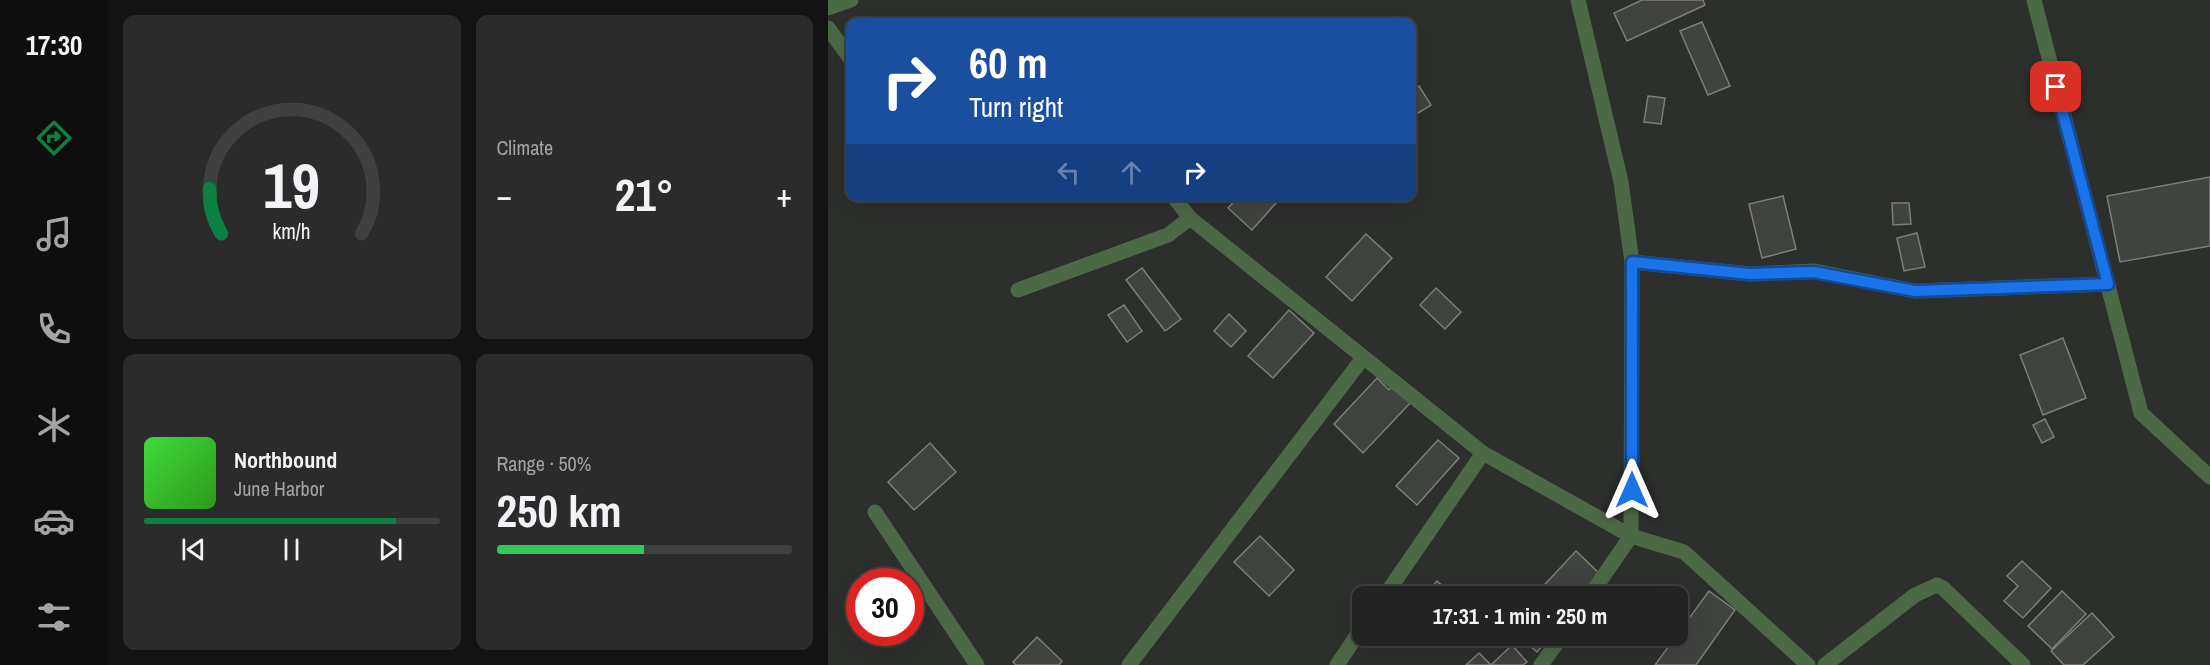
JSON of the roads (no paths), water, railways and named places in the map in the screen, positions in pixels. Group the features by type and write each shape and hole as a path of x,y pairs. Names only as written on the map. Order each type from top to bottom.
{"street":[{"path":"828,8 851,0"},
{"path":"1578,0 1621,182 1632,262 1631,536 1597,586"},
{"path":"2034,0 2141,413 2210,477"},
{"path":"828,28 846,53"},
{"path":"1177,201 1190,218 1483,453 1631,536 1684,552 1808,665"},
{"path":"1018,290 1168,235 1190,218"},
{"path":"1632,262 1750,274 1814,272 1915,291 2108,284"},
{"path":"1130,665 1363,358"},
{"path":"1392,586 1483,453"},
{"path":"875,512 977,665"},
{"path":"1825,665 1915,595 1937,585 1943,588 2023,665"},
{"path":"1336,665 1352,642"},
{"path":"1541,665 1555,646"}]}
